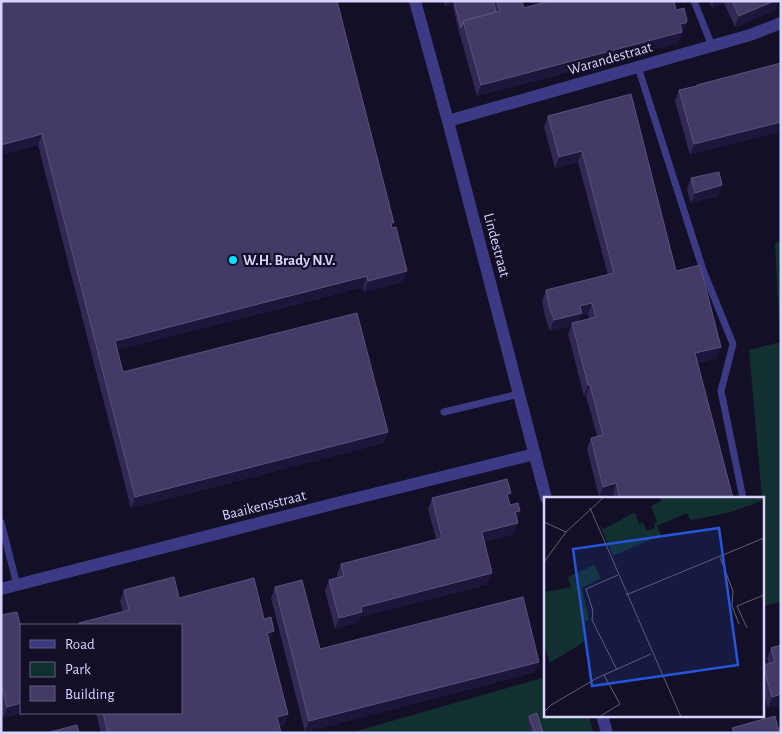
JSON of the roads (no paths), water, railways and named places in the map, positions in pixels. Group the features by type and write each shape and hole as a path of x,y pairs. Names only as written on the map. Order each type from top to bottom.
{"street":[{"name":"Lindestraat","path":"415,1 546,497"},
{"name":"Warandestraat","path":"448,121 750,36 781,23"},
{"name":"Baaikensstraat","path":"1,589 535,454"},
{"path":"602,716 607,733"}],"lane":[{"path":"694,1 712,46"},
{"path":"638,67 703,270 733,344 721,391 743,497"},
{"path":"444,412 519,394"},
{"path":"1,522 17,585"}],"place":[{"name":"W.H. Brady N.V.","path":"233,260"}]}
